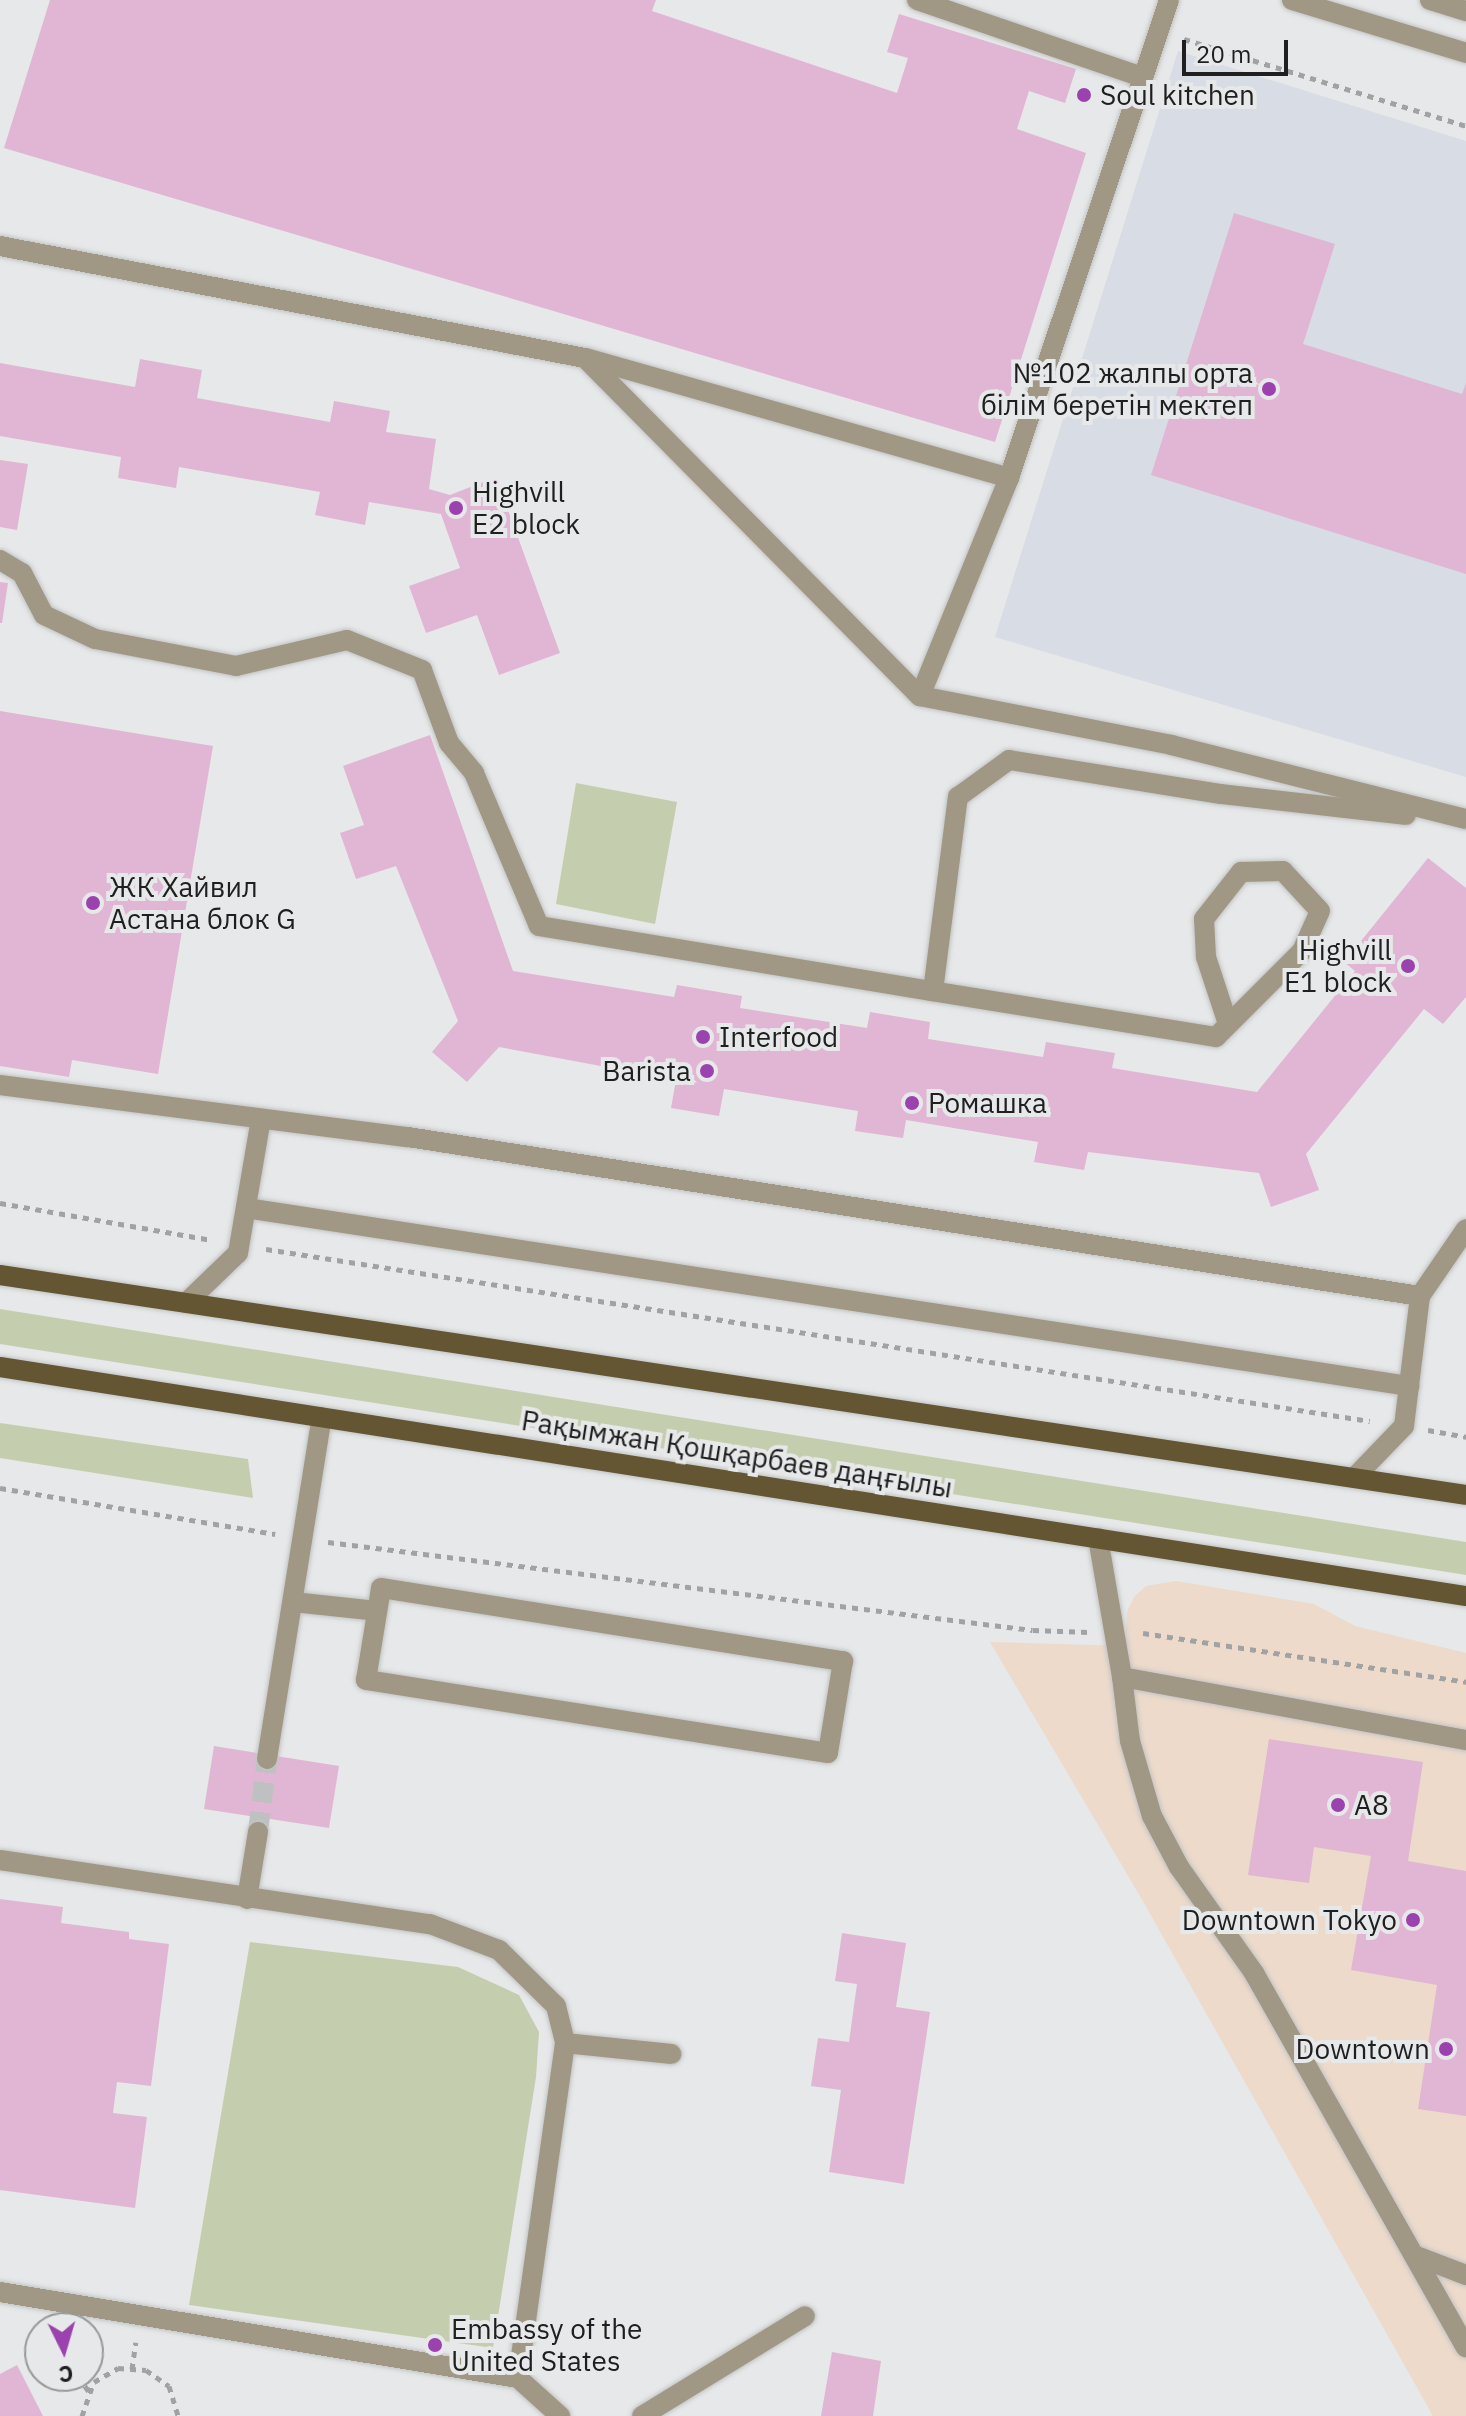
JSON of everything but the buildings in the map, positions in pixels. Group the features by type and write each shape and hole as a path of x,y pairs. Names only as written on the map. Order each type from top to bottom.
{"main road":[{"path":"0,1275 1466,1495"},
{"name":"Рақымжан Қошқарбаев даңғылы","path":"0,1367 1466,1596"}],"street":[{"path":"917,0 1142,77"},
{"path":"920,696 1009,478 1169,0"},
{"path":"1292,0 1466,53"},
{"path":"1430,0 1466,11"},
{"path":"0,246 585,358 1009,478"},
{"path":"585,358 920,696 1171,745 1466,821"},
{"path":"0,560 22,573 44,615 95,639 236,666 347,640 422,670 449,743 474,773 539,926 1216,1037 1302,951 1320,911 1283,871 1241,872 1204,919 1206,957 1228,1024"},
{"path":"933,991 958,797 1009,760 1221,794 1466,821"},
{"path":"0,1085 408,1137 1420,1296"},
{"path":"186,1303 238,1253 261,1119"},
{"path":"246,1208 1409,1386"},
{"path":"1354,1478 1404,1426 1420,1296 1466,1229"},
{"path":"267,1759 322,1417"},
{"path":"1098,1538 1130,1741 1152,1816 1179,1867 1254,1973 1466,2347"},
{"path":"381,1588 843,1661 828,1753 366,1680 377,1611 381,1588"},
{"path":"293,1602 377,1611"},
{"path":"1122,1677 1466,1740"},
{"path":"247,1899 258,1832"},
{"path":"0,1860 430,1924 499,1950 556,2006 565,2043 518,2378"},
{"path":"565,2043 671,2054"},
{"path":"1414,2255 1466,2275"},
{"path":"0,2292 518,2378 560,2416"},
{"path":"642,2416 805,2316"}],"path":[{"path":"1158,31 1466,126"},
{"path":"0,1203 239,1245 1466,1437"},
{"path":"0,1488 303,1539 1033,1630 1147,1633 1466,1682"},
{"path":"104,2376 118,2368 146,2370 169,2386 178,2416"},
{"path":"82,2416 89,2392"}],"shaded area":[{"name":"№102 жалпы орта білім беретін мектеп","path":"1178,51 1466,141 1466,777 995,637"},
{"path":"1176,1581 1314,1604 1355,1626 1466,1653 1466,2416 1433,2416 1140,1896 990,1642 1125,1646 1127,1612 1134,1597 1146,1586"}],"green space":[{"path":"576,783 677,802 655,924 556,904"},
{"path":"0,1309 1466,1542 1466,1575 0,1344"},
{"path":"0,1423 248,1459 253,1498 0,1458"},
{"path":"250,1942 458,1967 519,1995 539,2032 536,2077 493,2348 189,2305"}],"tunnel":[{"path":"258,1832 267,1759"}],"place":[{"name":"Soul kitchen","path":"1084,95"},
{"name":"№102 жалпы орта білім беретін мектеп","path":"1269,389"},
{"name":"Highvill E2 block","path":"456,508"},
{"name":"ЖК Хайвил Астана блок G","path":"93,903"},
{"name":"Highvill E1 block","path":"1408,966"},
{"name":"Interfood","path":"703,1037"},
{"name":"Barista","path":"707,1071"},
{"name":"Ромашка","path":"912,1103"},
{"name":"А8","path":"1338,1805"},
{"name":"Downtown Tokyo","path":"1413,1920"},
{"name":"Downtown","path":"1446,2049"},
{"name":"Embassy of the United States","path":"435,2345"}]}
